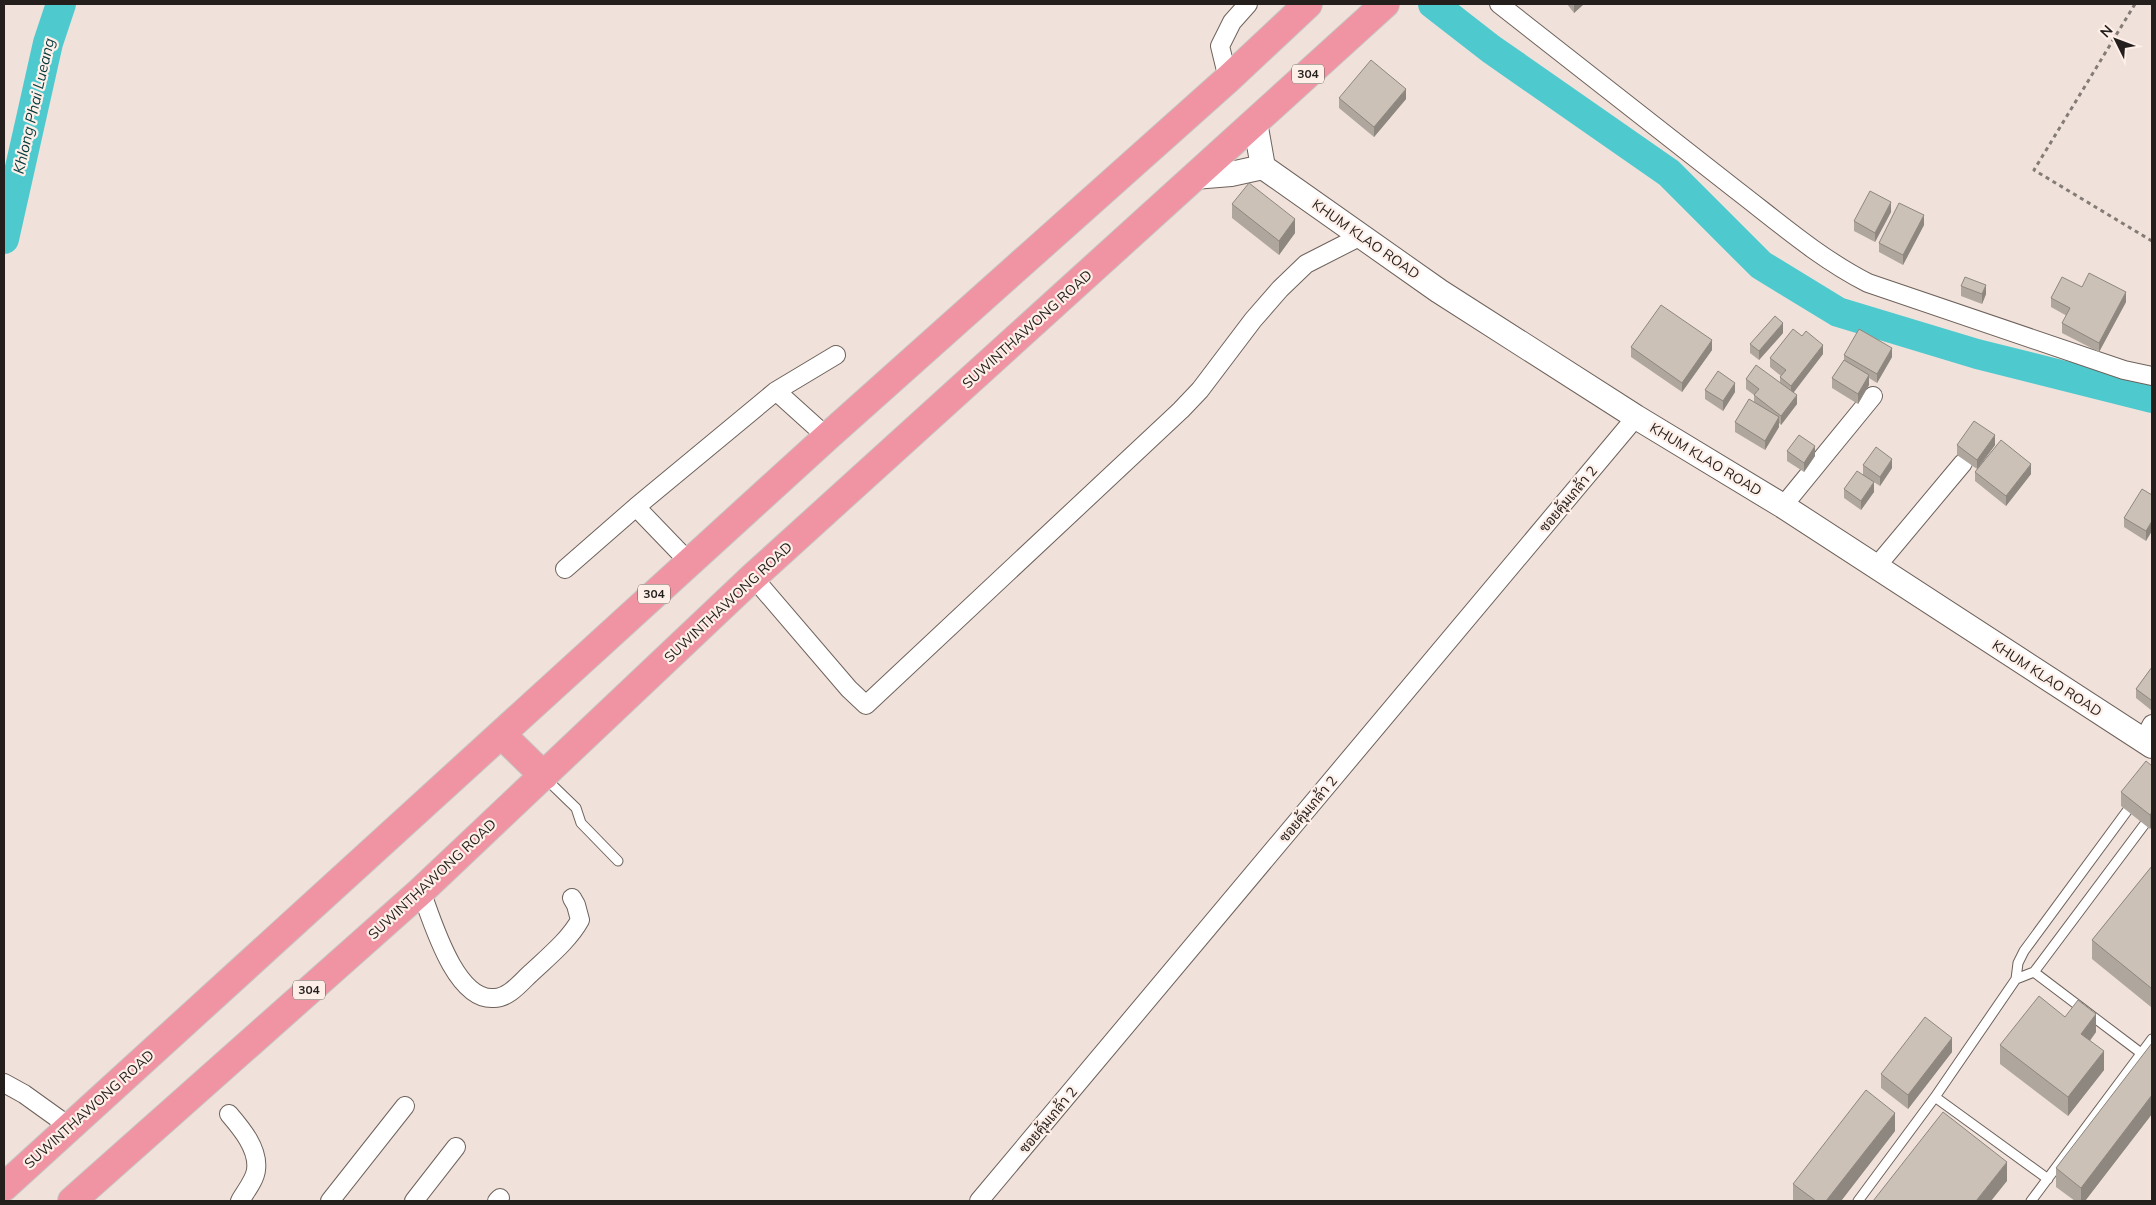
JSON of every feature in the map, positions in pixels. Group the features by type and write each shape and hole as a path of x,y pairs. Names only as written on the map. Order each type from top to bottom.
{"highway":[{"name":"SUWINTHAWONG ROAD","path":"4,1187 502,735 689,562 1228,79 1308,4"},
{"name":"SUWINTHAWONG ROAD","path":"72,1201 421,891 754,577 1385,4"},
{"path":"502,735 544,776"}],"main road":[{"path":"1194,177 1231,174 1263,167 1255,122"},
{"name":"KHUM KLAO ROAD","path":"1263,167 1439,291 1636,417 1783,506 1876,567 2149,737"}],"street":[{"path":"1228,79 1220,46 1232,22 1248,4"},
{"path":"1500,4 1684,150 1819,254 1845,271 1868,283 2024,337 2124,370 2152,376"},
{"path":"754,577 849,689 866,705 1181,410 1200,390 1253,320 1280,289 1306,264 1361,236"},
{"path":"565,569 636,507 776,391 836,355"},
{"path":"776,391 827,437"},
{"path":"1783,506 1873,396"},
{"name":"ซอยคุ้มเกล้า 2","path":"979,1201 1636,417"},
{"path":"1876,567 1963,463"},
{"path":"636,507 689,562"},
{"path":"421,891 442,946 459,977 474,992 487,998 495,998 507,994 539,966 575,929 580,920 572,898"},
{"path":"4,1083 24,1094 70,1127"},
{"path":"330,1201 405,1106"},
{"path":"229,1114 242,1130 254,1152 256,1170 240,1201"},
{"path":"414,1201 456,1147"}],"lane":[{"path":"544,776 576,808 581,823 618,860"},
{"path":"1858,1201 1935,1097 2016,979 2018,963 2024,951 2127,811"},
{"path":"2016,979 2034,972 2144,825"},
{"path":"2034,972 2141,1053"},
{"path":"2031,1201 2152,1039"},
{"path":"1935,1097 2048,1179"}],"path":[{"path":"2135,4 2034,170 2152,241"}],"building":[{"path":"1371,60 1406,89 1374,127 1339,98"},
{"path":"1249,183 1295,219 1279,241 1232,204"},
{"path":"1870,191 1891,202 1875,233 1854,221"},
{"path":"1899,203 1924,215 1903,255 1879,243"},
{"path":"2089,273 2126,292 2099,343 2062,323 2070,308 2051,298 2062,277 2082,287"},
{"path":"1965,277 1986,285 1982,294 1961,286"},
{"path":"1661,305 1712,340 1682,383 1631,347"},
{"path":"1775,316 1783,323 1759,351 1750,344"},
{"path":"1793,329 1802,336 1806,331 1823,345 1791,386 1780,377 1786,370 1770,358"},
{"path":"1859,329 1892,348 1877,374 1844,355"},
{"path":"1844,360 1869,375 1858,394 1832,378"},
{"path":"1756,365 1797,395 1781,416 1754,395 1759,389 1746,379"},
{"path":"1718,371 1735,383 1723,401 1705,390"},
{"path":"1749,399 1779,417 1765,441 1735,422"},
{"path":"1974,421 1995,435 1977,460 1957,445"},
{"path":"1799,435 1815,446 1804,463 1787,451"},
{"path":"2001,440 2031,464 2006,496 1975,472"},
{"path":"1876,447 1892,459 1880,477 1863,465"},
{"path":"1857,471 1874,482 1861,501 1844,489"},
{"path":"2142,489 2152,495 2152,521 2146,531 2124,518"},
{"path":"2152,667 2152,699 2151,700 2136,689"},
{"path":"2146,761 2152,766 2152,812 2150,815 2121,792"},
{"path":"2152,866 2152,987 2151,988 2092,940"},
{"path":"2039,996 2065,1017 2078,1000 2096,1014 2081,1034 2104,1051 2068,1097 2000,1045"},
{"path":"1925,1017 1952,1038 1908,1095 1881,1074"},
{"path":"2152,1043 2152,1095 2081,1188 2056,1168"},
{"path":"1866,1090 1895,1113 1826,1201 1816,1201 1793,1184"},
{"path":"1943,1112 2007,1162 1976,1201 1873,1201"}],"waterway":[{"name":"Khlong Phai Lueang","path":"4,239 48,43 61,4"},
{"path":"1433,4 1491,49 1669,173 1761,265 1838,312 1977,354 2152,398"}]}
